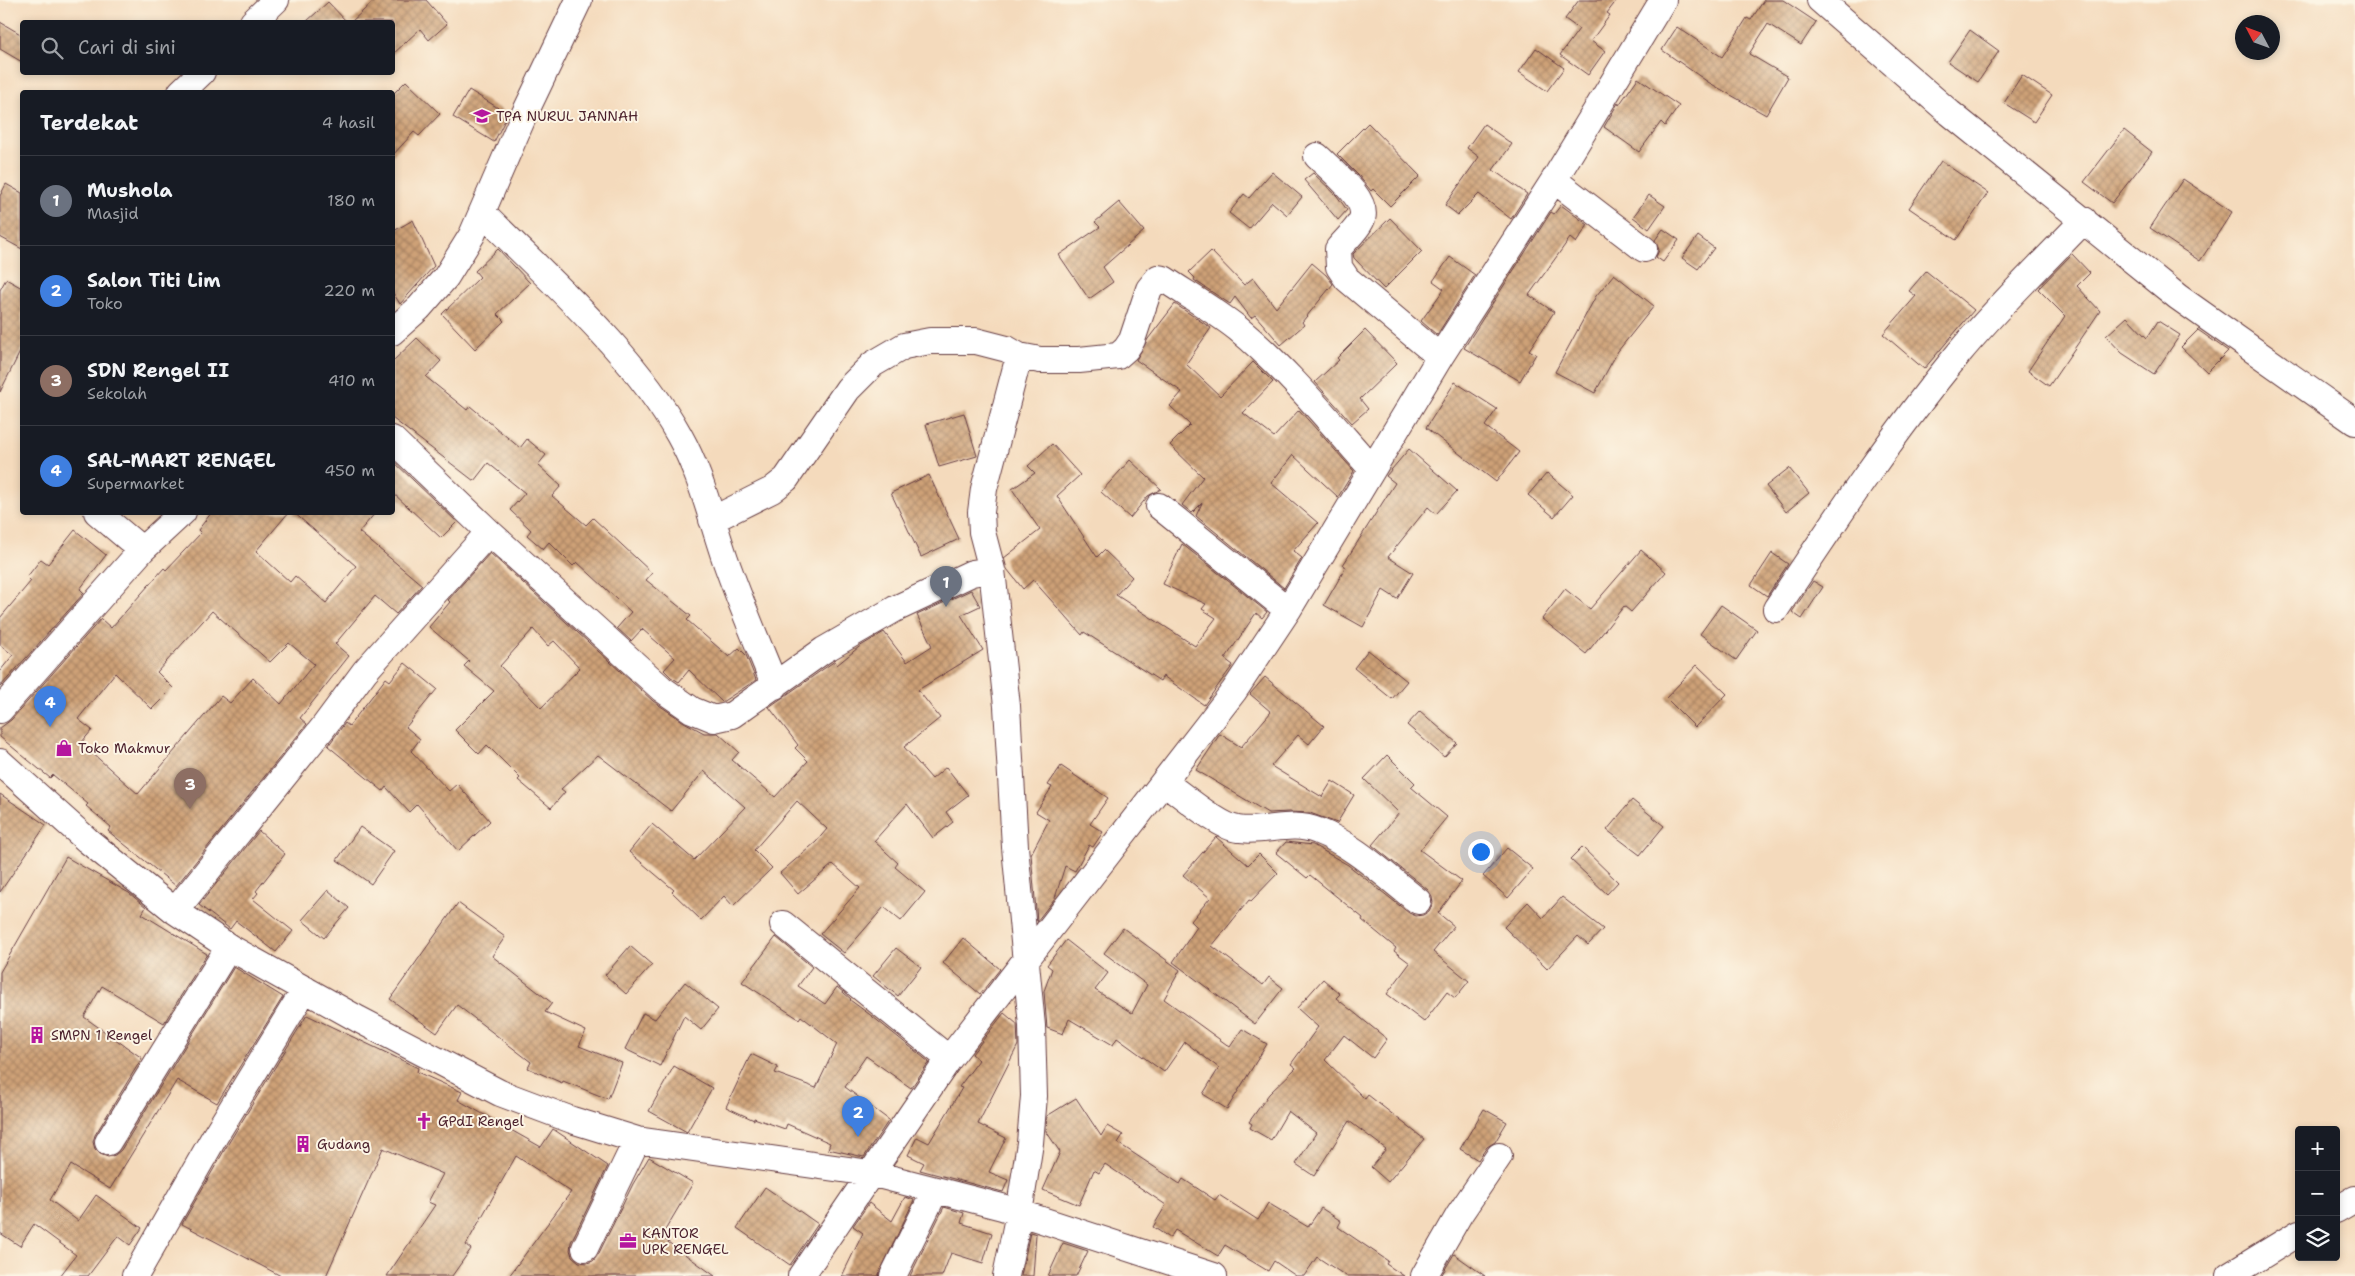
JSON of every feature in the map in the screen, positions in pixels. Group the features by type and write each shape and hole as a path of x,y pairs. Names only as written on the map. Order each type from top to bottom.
{"street":[{"path":"255,20 276,0"},
{"path":"395,329 419,308 446,277 472,235 524,115 579,0"},
{"path":"801,1276 949,1059 1234,691 1288,610 1440,357 1554,180 1663,0"},
{"path":"1820,0 1950,113 2178,297 2355,422"},
{"path":"183,90 199,75"},
{"path":"1317,156 1356,195 1362,206 1361,221 1338,249 1339,266 1347,279 1440,357"},
{"path":"1554,180 1644,249"},
{"path":"482,212 610,342 650,392 680,436 725,560 775,686"},
{"path":"1776,609 1862,480 1928,391 1990,316 2084,220"},
{"path":"712,520 772,490 786,480 848,389 873,364 904,346 930,341 976,340 1040,360 1079,360 1118,356 1123,353 1132,340 1149,289 1158,278 1164,279 1223,318 1250,340 1302,392 1372,469"},
{"path":"988,1276 1030,1143 1034,1096 1032,1026 1017,972 1014,847 1007,706 983,571 981,512 984,489 1013,353"},
{"path":"395,442 489,532 662,689 692,710 714,718 732,715 832,645 895,609 983,571"},
{"path":"1159,506 1288,610"},
{"path":"101,515 142,550"},
{"path":"0,710 142,550 180,515"},
{"path":"175,911 322,729 365,670 489,532"},
{"path":"0,762 87,840 175,911 229,947 500,1093 572,1120 638,1140 870,1173 1010,1210 1214,1276"},
{"path":"1164,782 1224,824 1236,829 1249,830 1292,825 1325,834 1339,841 1418,902"},
{"path":"783,924 949,1059"},
{"path":"108,1142 229,947"},
{"path":"135,1276 215,1136 305,989"},
{"path":"585,1248 638,1140"},
{"path":"1424,1276 1459,1215 1499,1156"},
{"path":"893,1276 935,1191"},
{"path":"2340,1208 2355,1199"},
{"path":"1006,1276 1010,1210"},
{"path":"2228,1276 2295,1235"}],"building":[{"path":"375,0 426,0 447,24 429,40 420,29 395,52 395,20 353,20"},
{"path":"1579,0 1617,0 1607,13 1610,15 1591,41 1605,51 1588,75 1560,55 1579,29 1565,19"},
{"path":"1764,0 1783,0 1816,22 1801,45 1768,24 1749,54 1788,77 1766,115 1708,82 1662,50 1677,27 1722,57 1747,18 1751,20"},
{"path":"328,2 345,20 308,20"},
{"path":"0,22 20,34 20,61 0,49"},
{"path":"1970,30 1999,51 1978,82 1948,62"},
{"path":"1536,48 1564,68 1547,91 1519,72"},
{"path":"2022,75 2052,95 2034,122 2004,103"},
{"path":"1638,78 1679,106 1665,126 1661,122 1639,152 1604,127 1618,103 1619,105"},
{"path":"406,81 440,114 419,136 414,132 395,153 395,92"},
{"name":"TPA NURUL JANNAH","path":"469,90 508,114 494,142 453,117"},
{"path":"1368,123 1420,176 1390,206 1373,189 1371,191 1337,154"},
{"path":"1484,124 1512,144 1493,170 1527,194 1511,219 1479,194 1458,215 1445,205 1479,157 1467,148"},
{"path":"2124,130 2152,152 2112,203 2084,182"},
{"path":"1941,161 1988,193 1956,240 1909,208"},
{"path":"1272,172 1302,197 1287,215 1272,202 1249,229 1229,213 1244,194 1249,198"},
{"path":"1313,173 1337,196 1347,210 1338,220 1304,180"},
{"path":"2183,179 2232,212 2200,261 2150,228"},
{"path":"6,184 20,192 20,248 0,237 0,196"},
{"path":"1649,195 1665,206 1649,229 1633,217"},
{"path":"1119,202 1144,231 1103,267 1113,282 1089,299 1059,255 1100,227 1095,222"},
{"path":"1561,205 1588,225 1576,243 1570,238 1529,295 1554,312 1529,350 1536,354 1520,381 1464,348 1551,212 1554,214"},
{"path":"1390,218 1422,251 1384,289 1354,258 1353,254"},
{"path":"413,220 434,266 400,304 395,296 395,230"},
{"path":"1663,229 1679,240 1663,262 1656,257 1659,250 1655,240"},
{"path":"1698,236 1714,248 1698,269 1682,258"},
{"path":"498,249 530,283 497,314 504,321 475,349 442,314 480,277 475,271"},
{"path":"1211,251 1244,285 1253,278 1276,308 1312,263 1333,284 1302,322 1304,325 1281,345 1255,315 1251,318 1235,297 1230,304 1194,280 1195,278 1189,272"},
{"path":"2072,254 2090,273 2077,286 2100,311 2049,386 2028,371 2065,316 2038,289"},
{"path":"1450,257 1475,275 1437,335 1421,321 1444,289 1433,281"},
{"path":"1926,271 1974,310 1924,369 1883,334 1916,296 1909,291"},
{"path":"1614,274 1654,306 1618,351 1595,393 1555,372 1596,296"},
{"path":"6,279 20,287 20,352 0,392 0,290"},
{"path":"1175,304 1211,328 1186,364 1220,396 1253,362 1273,382 1243,413 1274,437 1299,410 1354,471 1338,497 1293,455 1271,483 1318,523 1293,551 1302,558 1284,588 1196,516 1202,503 1192,513 1182,505 1203,477 1170,445 1190,425 1170,406 1182,392 1136,360 1148,339"},
{"path":"2127,317 2147,338 2158,321 2180,335 2154,374 2122,353 2106,336"},
{"path":"1365,330 1397,363 1360,399 1368,409 1352,423 1315,382 1339,360 1337,358"},
{"path":"2198,330 2228,351 2207,372 2181,347"},
{"path":"417,338 441,361 426,377 467,410 470,406 520,448 527,439 546,455 538,465 561,486 552,496 586,525 593,518 652,573 646,580 691,616 687,620 729,657 739,648 746,655 756,680 722,702 689,670 679,682 671,677 664,670 675,658 642,629 631,641 617,628 631,612 577,562 573,566 549,542 543,549 527,535 531,530 510,510 525,493 488,463 474,481 395,420 395,359"},
{"path":"1455,382 1497,409 1485,426 1519,452 1496,482 1426,428"},
{"path":"964,413 977,456 939,467 926,424"},
{"path":"1052,444 1080,475 1057,496 1097,557 1104,550 1132,577 1116,595 1195,646 1216,618 1202,609 1206,604 1163,584 1182,544 1267,612 1262,618 1256,613 1225,659 1233,665 1204,705 1163,676 1160,681 1084,632 1082,635 1033,580 1023,589 1007,569 1004,558 1040,530 1012,489 1035,473 1028,466"},
{"path":"1409,449 1457,491 1436,514 1428,507 1388,557 1413,573 1397,599 1383,590 1363,627 1324,605 1346,567 1343,565 1395,483 1386,476"},
{"path":"1130,460 1161,489 1148,496 1130,518 1101,492"},
{"path":"395,463 457,522 441,538 395,495"},
{"path":"1789,468 1809,493 1786,512 1766,486"},
{"path":"1547,473 1573,495 1554,517 1528,495"},
{"path":"929,475 959,539 921,557 891,493"},
{"path":"210,515 286,515 256,551 290,582 295,576 326,603 356,566 296,515 373,515 359,532 422,585 396,614 375,596 335,644 349,656 300,718 307,724 176,886 108,831 111,827 86,806 88,804 53,775 50,778 0,737 0,728 11,720 101,619 111,628 164,568 166,570 201,533 198,530","holes":["212,611 270,662 289,643 314,664 281,704 253,678 230,703 221,696 138,794 81,743 92,730 78,719 115,673 152,709 173,688 157,672"]},
{"path":"75,530 106,555 80,589 84,593 0,687 0,671 13,655 0,645 0,618 31,581 27,577 41,559 48,564"},
{"path":"1641,550 1666,572 1631,612 1624,606 1586,654 1542,619 1565,589 1590,609"},
{"path":"490,553 653,701 704,733 718,733 739,752 732,760 775,797 808,761 795,748 798,745 769,707 835,661 837,665 859,647 884,632 907,662 932,646 917,615 971,590 980,606 961,615 983,650 918,690 940,718 904,747 932,779 946,767 968,795 946,812 953,822 933,838 907,804 874,841 898,863 895,867 925,892 901,921 884,907 844,953 820,934 860,888 833,864 798,894 780,873 816,842 827,829 797,801 754,850 772,868 733,906 724,896 701,920 672,892 674,890 629,852 652,824 694,860 745,807 704,771 671,811 598,755 561,789 565,792 551,808 518,780 520,778 487,745 479,754 455,730 494,691 464,666 469,661 429,627 450,602 448,600","holes":["533,629 548,646 554,641 580,668 541,708 500,666"]},
{"path":"1772,553 1788,564 1767,596 1751,585"},
{"path":"1813,581 1823,587 1802,619 1792,612"},
{"path":"1721,605 1757,630 1736,660 1700,634"},
{"path":"1368,650 1407,681 1392,699 1354,668"},
{"path":"405,663 437,689 406,727 420,739 411,751 449,791 457,784 490,821 458,851 417,804 409,812 386,787 383,791 328,746 345,723 349,726 386,678 390,681"},
{"path":"1697,665 1727,694 1695,727 1666,698"},
{"path":"1265,677 1324,726 1309,744 1298,735 1271,766 1322,797 1332,781 1354,795 1337,823 1310,813 1268,813 1196,770 1220,734 1241,747 1271,712 1250,694"},
{"path":"1420,711 1457,743 1444,757 1407,725"},
{"path":"1387,755 1415,783 1411,787 1447,817 1420,850 1462,881 1438,913 1454,926 1433,952 1469,981 1455,998 1447,992 1424,1022 1387,994 1410,963 1394,951 1396,948 1362,920 1363,918 1310,875 1307,878 1276,853 1286,842 1313,845 1348,865 1409,913 1416,916 1423,915 1429,911 1433,903 1432,896 1428,890 1372,845 1399,813 1364,779"},
{"path":"1061,766 1108,798 1090,824 1103,832 1093,847 1089,845 1075,871 1065,866 1055,898 1037,921 1031,854 1049,820 1036,812 1052,787 1048,785"},
{"path":"0,794 46,825 0,892"},
{"path":"1632,800 1664,826 1640,855 1607,830"},
{"path":"360,827 394,851 371,884 337,860"},
{"path":"259,831 285,854 256,891 258,893 253,899 293,931 276,952 236,921 230,929 199,905"},
{"path":"1216,837 1248,865 1259,854 1278,873 1251,901 1249,900 1212,946 1263,985 1269,977 1283,988 1255,1024 1173,962 1197,927 1191,921 1210,898 1183,875"},
{"path":"1582,847 1618,882 1607,894 1570,859"},
{"path":"1507,848 1533,869 1508,898 1483,876"},
{"path":"66,857 129,893 146,907 142,914 207,954 164,1023 102,986 84,1017 142,1058 95,1135 93,1142 95,1149 100,1154 108,1157 115,1155 121,1150 234,967 283,997 217,1103 177,1080 110,1189 71,1165 50,1200 78,1221 96,1195 142,1228 130,1245 118,1236 88,1276 60,1276 76,1255 34,1224 20,1246 0,1233 0,972"},
{"path":"328,890 349,908 324,938 302,920"},
{"path":"1562,897 1603,929 1588,945 1578,936 1547,969 1504,927 1528,902 1543,918"},
{"path":"458,903 505,937 492,956 552,1003 545,1012 586,1031 579,1046 622,1063 608,1099 563,1081 562,1083 528,1068 531,1062 457,1005 437,1033 390,999"},
{"path":"1123,928 1180,970 1164,999 1230,1047 1242,1029 1267,1044 1227,1109 1203,1094 1219,1068 1185,1042 1164,1072 1117,1038 1113,1045 1069,1019 1063,1034 1047,1028 1044,991 1052,969 1047,965 1066,940 1108,973 1095,990 1132,1013 1147,985 1104,953"},
{"path":"776,937 812,967 798,986 825,1004 837,987 850,1000 929,1062 911,1088 866,1056 845,1087 889,1120 864,1157 828,1149 830,1143 787,1124 785,1129 754,1118 754,1120 726,1107 751,1054 778,1067 775,1073 816,1088 837,1044 801,1016 799,1019 742,982"},
{"path":"963,938 1000,969 980,994 943,963"},
{"path":"630,946 652,965 626,994 605,975"},
{"path":"896,948 921,967 898,996 873,976"},
{"path":"1323,979 1340,994 1336,998 1387,1039 1373,1058 1344,1035 1325,1060 1365,1099 1368,1095 1424,1139 1388,1182 1371,1167 1386,1149 1349,1121 1314,1176 1296,1164 1316,1133 1288,1111 1271,1140 1250,1128 1252,1124 1249,1122 1269,1094 1296,1068 1291,1064 1318,1027 1297,1008"},
{"path":"685,982 718,1009 701,1030 684,1016 660,1066 625,1049 643,1013 655,1019"},
{"path":"1004,1013 1017,1024 1018,1045 978,1124 1006,1138 989,1172 1008,1180 1003,1192 920,1170 924,1163 908,1155 917,1137 929,1143 962,1088 959,1087 979,1060 972,1054"},
{"path":"307,1015 418,1068 417,1072 462,1092 458,1100 541,1147 553,1129 608,1166 571,1242 570,1250 572,1256 579,1262 587,1263 593,1261 598,1255 633,1184 649,1157 693,1183 661,1237 715,1276 509,1276 571,1192 516,1156 466,1245 471,1249 452,1276 387,1276 435,1205 428,1202 443,1174 383,1148 326,1276 281,1276 182,1224 228,1144"},
{"path":"674,1066 712,1088 687,1132 649,1111"},
{"path":"1076,1098 1101,1136 1107,1126 1123,1135 1118,1143 1180,1184 1183,1179 1215,1200 1219,1195 1258,1220 1268,1203 1308,1227 1321,1208 1341,1221 1338,1227 1388,1261 1386,1264 1404,1276 1346,1276 1317,1257 1304,1276 1296,1276 1274,1261 1268,1271 1225,1245 1218,1256 1175,1230 1170,1238 1153,1227 1166,1205 1105,1164 1099,1173 1094,1170 1079,1205 1043,1190 1060,1152 1046,1131 1047,1116"},
{"path":"1484,1109 1507,1122 1495,1142 1487,1147 1478,1160 1460,1149"},
{"path":"765,1187 818,1224 790,1265 737,1228"},
{"path":"905,1197 914,1200 878,1276 842,1276 863,1233 853,1226 869,1203 892,1221"},
{"path":"944,1207 964,1213 961,1223 992,1233 983,1263 951,1253 942,1276 910,1276"},
{"path":"1030,1232 1036,1234 1033,1276 1021,1276"},
{"path":"1063,1243 1088,1251 1076,1276 1048,1276"},
{"path":"1454,1254 1485,1276 1441,1276"}],"place":[{"name":"TPA NURUL JANNAH","path":"482,116"},
{"name":"Mushola","path":"946,607"},
{"name":"SAL-MART RENGEL","path":"50,727"},
{"name":"Toko Makmur","path":"64,748"},
{"name":"SDN Rengel II","path":"190,809"},
{"name":"SMPN 1 Rengel","path":"37,1035"},
{"name":"GPdI Rengel","path":"424,1121"},
{"name":"Salon Titi Lim","path":"858,1137"},
{"name":"Gudang","path":"303,1144"},
{"name":"KANTOR UPK RENGEL","path":"628,1241"}]}
